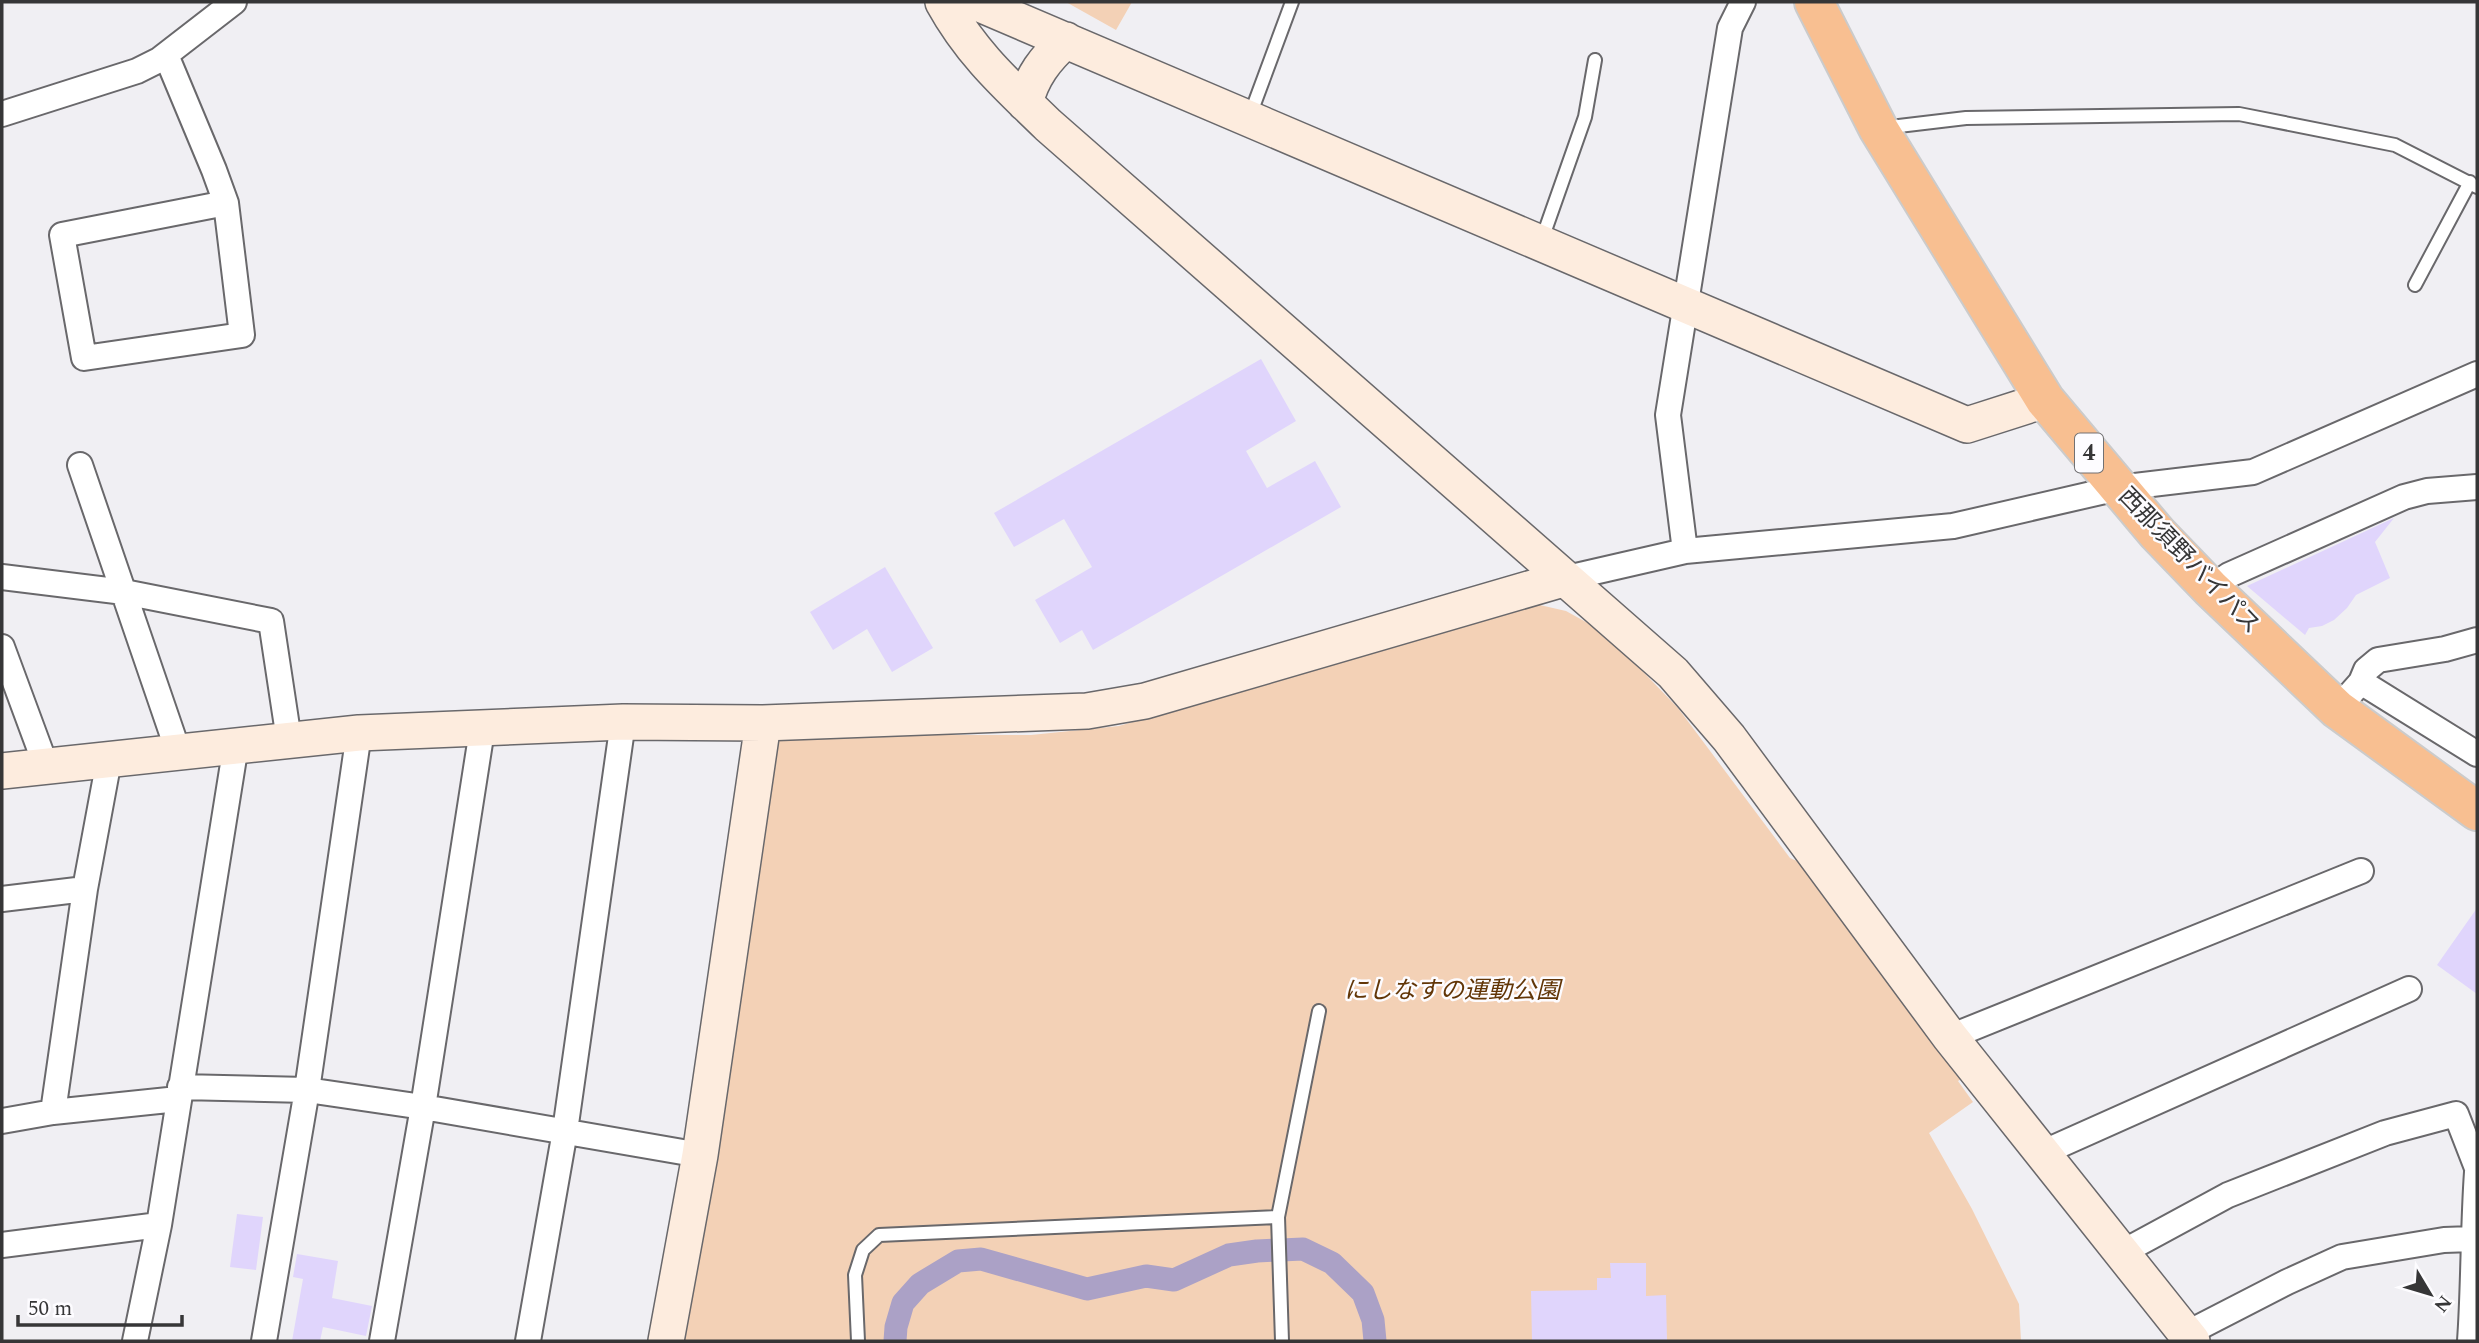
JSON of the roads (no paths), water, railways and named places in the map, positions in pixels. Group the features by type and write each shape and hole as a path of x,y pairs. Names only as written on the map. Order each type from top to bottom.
{"highway":[{"name":"西那須野バイパス","path":"1814,2 1878,128 2045,400 2118,488 2210,589 2349,695 2477,811"}],"street":[{"path":"2,114 137,71 166,55 234,2"},
{"path":"943,2 964,38 1025,103 1673,673 1737,749 1950,1037 2189,1337 2287,1282 2342,1257 2444,1240 2472,1239"},
{"path":"975,2 1967,425 2045,400"},
{"path":"1685,551 1668,415 1730,28 1743,2"},
{"path":"1025,103 1037,70 1066,40"},
{"path":"166,55 215,170 226,203 242,335 84,358 62,235 226,203"},
{"path":"2,771 359,733 482,730 623,722 762,723 1087,710 1145,701 1563,579 1685,551 1953,526 2118,488 2253,472 2477,374"},
{"path":"80,465 178,751"},
{"path":"2210,589 2229,575 2404,497 2427,491 2477,487"},
{"path":"2,577 124,592 271,621 289,740"},
{"path":"2477,640 2445,649 2378,660 2366,670 2349,695 2477,754"},
{"path":"2,647 46,766"},
{"path":"528,1341 565,1131 623,722"},
{"path":"666,1341 700,1155 762,723"},
{"path":"382,1341 423,1107 482,730"},
{"path":"264,1341 306,1090 359,733"},
{"path":"135,1341 159,1225 236,745"},
{"path":"53,1112 85,889 109,760"},
{"path":"1950,1037 2361,871"},
{"path":"2,899 85,889"},
{"path":"2042,1153 2409,989"},
{"path":"2,1121 179,1093 306,1090 423,1107 700,1155"},
{"path":"2121,1253 2228,1195 2385,1133 2456,1114 2477,1170 2472,1239 2476,1282 2470,1341"},
{"path":"2,1245 159,1225"}],"lane":[{"path":"1249,118 1293,2"},
{"path":"1541,243 1585,117 1595,60"},
{"path":"1878,128 1965,118 2239,114 2395,145 2473,184 2414,285"},
{"path":"1282,1341 1278,1217 1319,1011"},
{"path":"858,1341 855,1275 863,1250 879,1235 1278,1217"}],"waterway":[{"path":"895,1341 903,1303 920,1284 958,1261 981,1259 1087,1289 1146,1276 1174,1280 1229,1255 1303,1249 1332,1263 1363,1293 1373,1320 1375,1341"}],"park label":[{"name":"にしなすの運動公園","path":"1452,991"}]}
